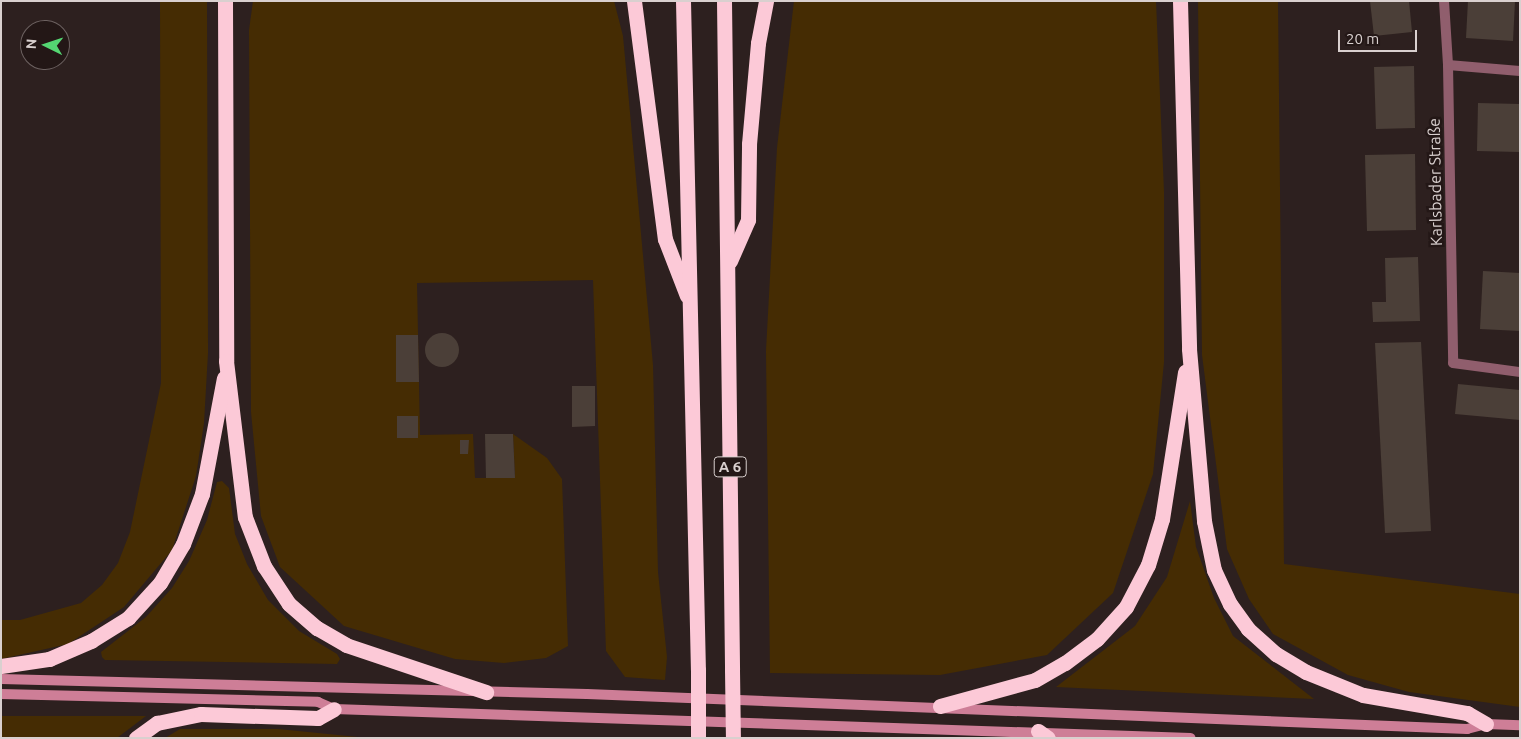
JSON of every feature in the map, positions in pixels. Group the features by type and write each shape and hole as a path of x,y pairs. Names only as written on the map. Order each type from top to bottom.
{"highway":[{"path":"225,1 226,361 245,518 264,566 289,604 317,628 346,645 486,692"},
{"path":"634,1 665,239 692,307"},
{"name":"A 6","path":"683,1 692,307 698,738"},
{"name":"A 6","path":"724,1 733,738"},
{"path":"728,264 748,220 749,144 758,43 766,1"},
{"path":"1180,1 1188,349 1204,521 1214,570 1230,604 1248,629 1276,654 1306,672 1363,695 1468,714 1486,724"},
{"path":"940,706 1035,680 1065,663 1097,640 1126,607 1148,565 1162,519 1188,349"},
{"path":"1,666 49,658 91,642 128,618 160,583 184,544 202,494 226,361"},
{"path":"136,738 157,723 201,714 318,718 334,709"}],"main road":[{"path":"1,679 940,706 1467,730 1486,724 1520,725"},
{"path":"1,694 318,702 334,709 1191,738"}],"street":[{"name":"Karlsbader Straße","path":"1444,1 1448,65 1453,363 1520,372"},
{"path":"1448,65 1520,71"}],"shaded area":[{"path":"160,1 207,1 208,353 204,423 196,476 172,550 124,607 68,644 1,659 1,620 20,620 81,603 102,585 118,563 130,532 161,383"},
{"path":"253,1 614,1 623,36 653,365 658,572 667,657 665,680 625,677 606,651 593,280 417,283 420,435 473,434 475,478 486,478 515,477 513,434 547,458 562,479 568,646 546,658 504,663 455,659 344,626 280,567 261,516 251,412 249,30"},
{"path":"794,1 1156,1 1164,192 1164,362 1153,474 1113,593 1047,655 940,675 770,673 766,351 777,148"},
{"path":"1198,1 1278,1 1284,564 1520,594 1520,707 1409,692 1348,675 1273,634 1249,599 1227,549 1202,355"},
{"path":"222,481 229,488 235,534 247,564 268,600 299,631 337,654 340,659 337,664 105,660 102,657 101,652 146,617 172,588 189,561 207,520 217,482"},
{"path":"1190,501 1196,547 1214,598 1233,636 1314,699 1056,687 1135,626 1167,577"},
{"path":"1,716 146,716 117,738 1,738"},
{"path":"180,729 278,729 368,738 165,738"}],"building":[{"path":"1370,1 1409,1 1412,32 1374,36"},
{"path":"1468,1 1515,1 1513,41 1466,38"},
{"path":"1414,66 1415,128 1376,129 1374,67"},
{"path":"1478,103 1520,104 1519,152 1477,151"},
{"path":"1415,154 1416,230 1367,231 1365,155"},
{"path":"1418,257 1420,321 1373,322 1372,302 1386,302 1385,258"},
{"path":"1483,271 1520,273 1520,331 1480,329"},
{"path":"442,333 454,338 459,350 454,362 442,367 430,362 425,350 430,338"},
{"path":"396,335 418,335 419,382 396,382"},
{"path":"1421,342 1431,531 1385,533 1375,343"},
{"path":"1458,384 1520,390 1520,420 1455,414"},
{"path":"572,386 595,386 595,426 572,427"},
{"path":"397,416 418,416 418,438 397,438"},
{"path":"485,434 513,434 515,478 486,478"},
{"path":"460,440 469,440 468,454 460,454"}]}
